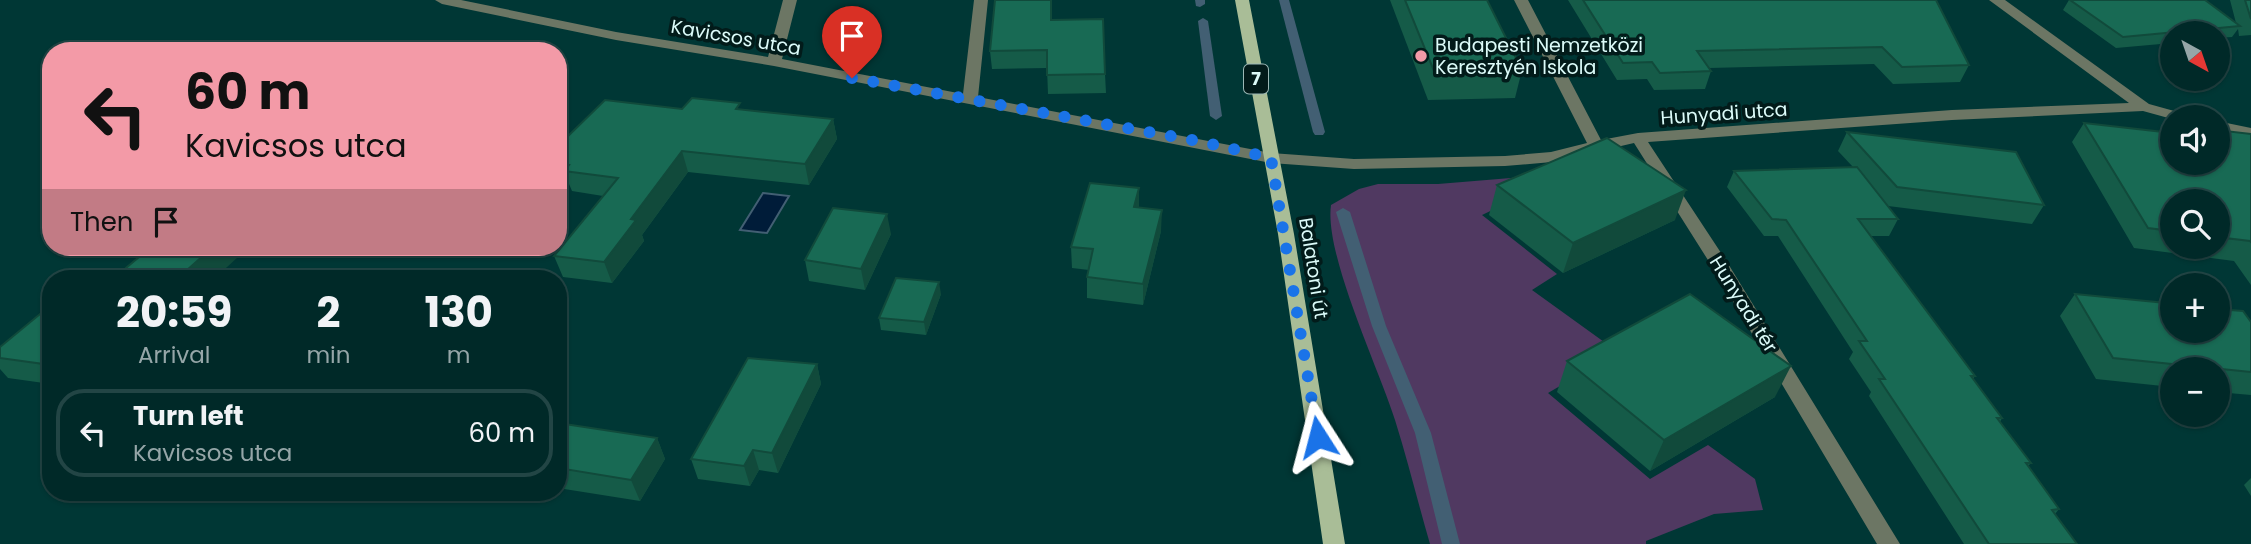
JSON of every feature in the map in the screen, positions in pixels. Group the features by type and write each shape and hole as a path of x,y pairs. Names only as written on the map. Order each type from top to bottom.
{"main road":[{"name":"Balatoni út","path":"1242,0 1271,158 1334,544"}],"street":[{"name":"Kavicsos utca","path":"442,0 479,4 616,36 775,62 970,101 1192,140 1271,158"},
{"path":"775,62 790,0"},
{"path":"970,101 981,0"},
{"path":"1521,0 1596,145"},
{"path":"1996,0 2144,107"},
{"name":"Hunyadi utca","path":"1271,158 1354,164 1505,161 1552,157 1596,145 1637,138 1952,115 2144,107 2160,111"},
{"path":"2230,128 2251,133"},
{"name":"Hunyadi tér","path":"1637,138 1721,266 1889,544"}],"shaded area":[{"path":"1570,173 1482,215 1557,274 1532,290 1618,352 1548,393 1650,479 1708,445 1755,479 1763,510 1714,514 1646,541 1646,544 1430,544 1395,420 1344,281 1331,226 1331,205 1359,189 1378,184 1438,184"}],"water":[{"path":"763,193 789,196 767,233 740,230"}],"building":[{"path":"995,0 1051,0 1051,20 1103,19 1105,74 1047,75 1047,50 990,51"},
{"path":"1405,0 1487,0 1522,70 1434,71"},
{"path":"1583,0 1936,0 1969,65 1902,67 1882,47 1697,51 1711,71 1660,73 1652,62 1623,63"},
{"path":"2070,0 2205,0 2240,26 2230,27 2230,21 2160,21 2160,34 2123,37"},
{"path":"2245,0 2251,0 2251,19"},
{"path":"692,98 740,103 736,109 833,119 805,164 682,151 631,219 636,220 604,262 554,256 567,256 567,240 618,178 567,171 567,137 605,100 682,109"},
{"path":"2084,123 2160,132 2160,175 2230,175 2230,132 2251,134 2251,242 2230,239 2230,189 2160,189 2160,230 2148,228"},
{"path":"1847,132 2016,152 2044,205 1897,187"},
{"path":"1607,138 1686,190 1573,243 1497,185"},
{"path":"1857,167 1898,219 1858,219 1975,376 1971,376 2002,418 1997,418 2031,463 2026,463 2059,509 2052,510 2077,544 1989,544 1879,379 1885,379 1859,341 1867,341 1786,220 1772,219 1734,171"},
{"path":"1090,183 1139,188 1134,207 1162,210 1143,284 1087,277 1093,249 1071,247"},
{"path":"833,208 887,214 861,269 805,260"},
{"path":"140,256 203,256 187,270 124,270"},
{"path":"896,278 939,282 924,322 879,318"},
{"path":"1690,294 1791,366 1664,440 1567,361"},
{"path":"2075,294 2160,302 2160,343 2230,343 2230,310 2243,311 2251,322 2251,372 2230,370 2230,357 2160,357 2160,363 2113,358"},
{"path":"42,312 42,364 0,358 0,347"},
{"path":"748,358 817,364 772,453 753,450 744,466 691,459"},
{"path":"567,424 657,438 631,480 567,469"}],"waterway":[{"path":"1284,0 1319,132"},
{"path":"1203,21 1216,116"},
{"path":"1343,212 1379,326 1423,433 1451,544"}],"place":[{"name":"Budapesti Nemzetközi Keresztyén Iskola","path":"1421,56"}],"route":[{"path":"852,78 1203,142 1271,158 1286,234 1318,437"}]}
